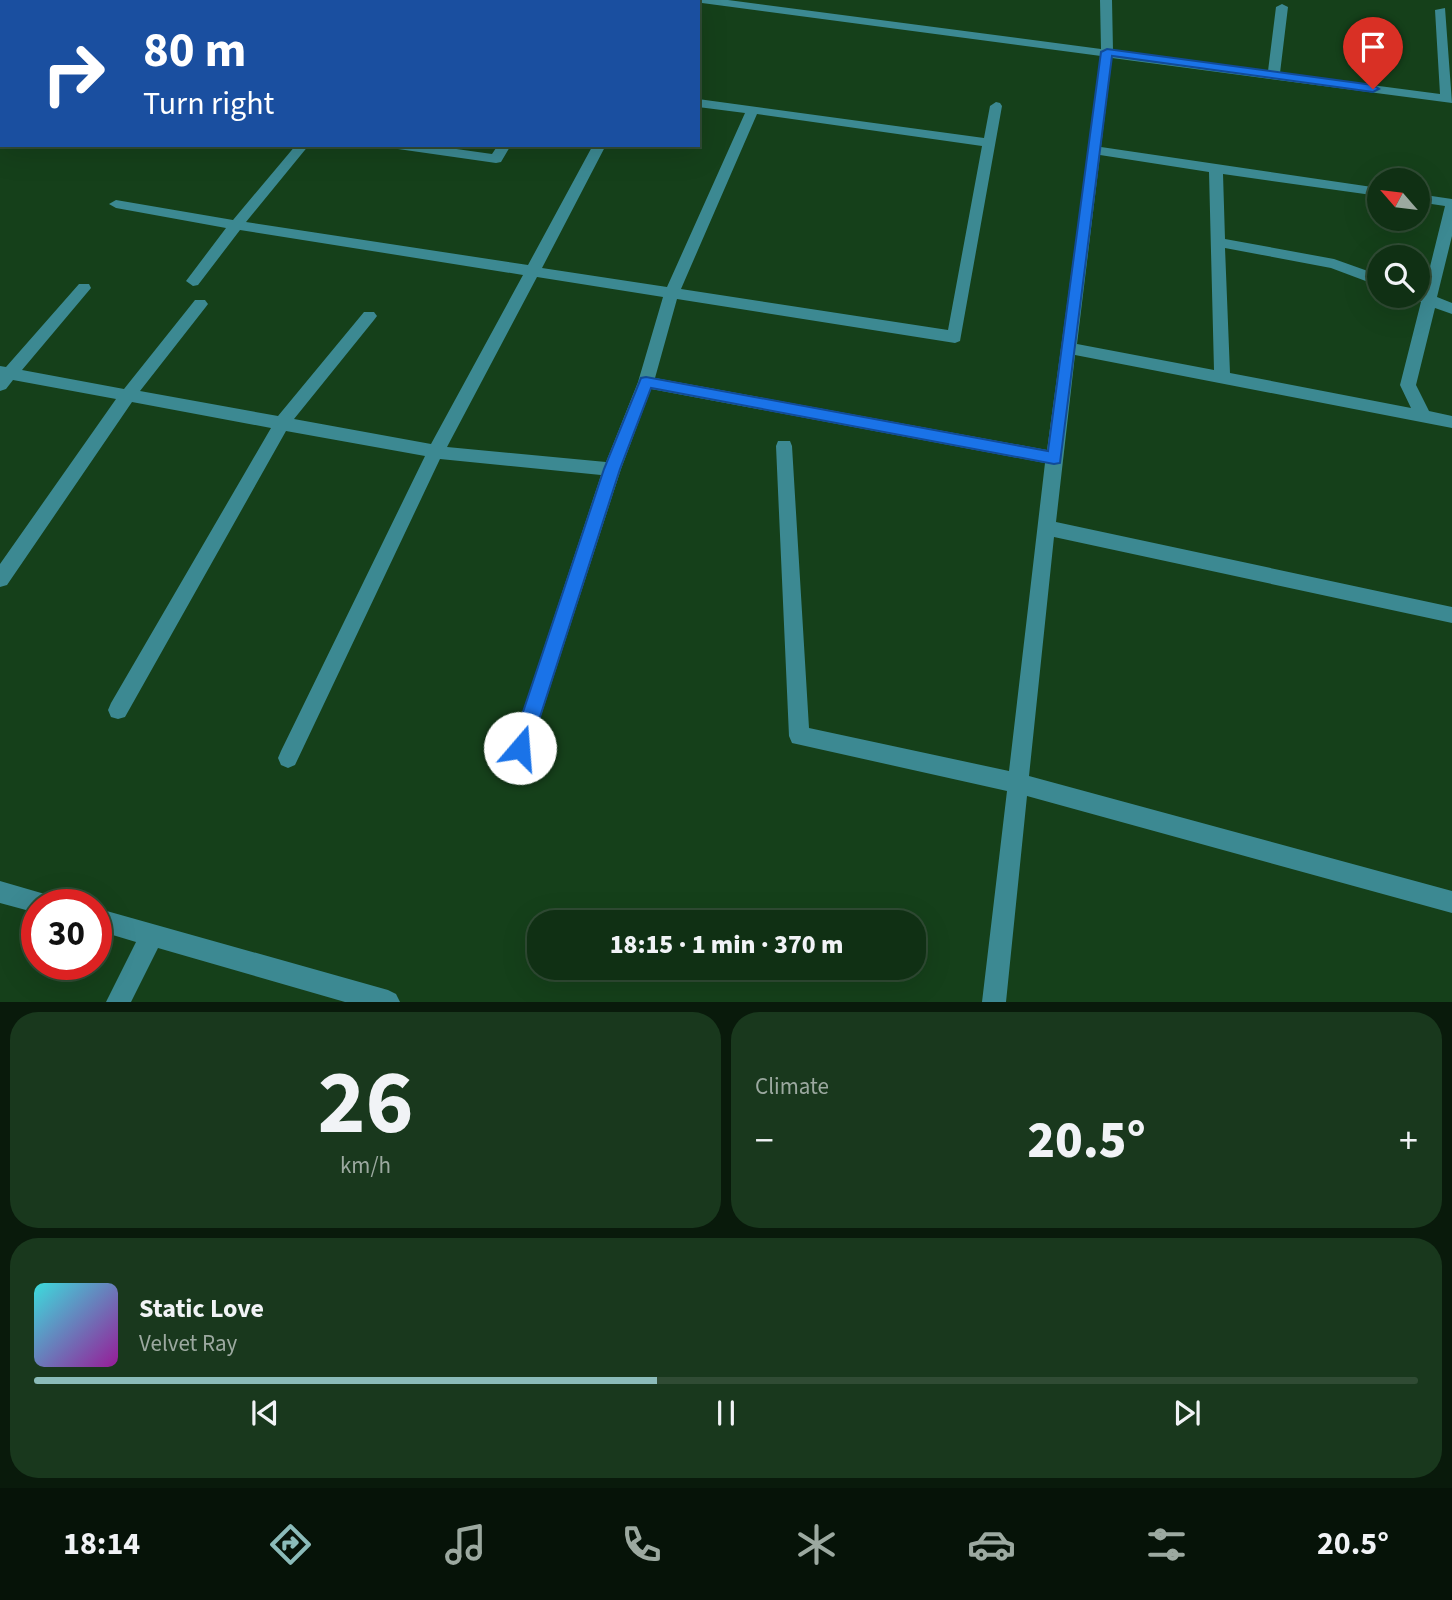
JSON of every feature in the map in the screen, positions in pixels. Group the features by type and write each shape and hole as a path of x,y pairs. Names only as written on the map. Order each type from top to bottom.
{"street":[{"path":"702,0 1450,99 1441,10"},
{"path":"994,1002 1054,458 1107,52 1106,0"},
{"path":"1274,75 1282,7"},
{"path":"700,103 989,143"},
{"path":"116,204 954,337 996,106"},
{"path":"512,774 612,469 646,382 672,292 753,110"},
{"path":"193,281 301,147"},
{"path":"412,147 496,159 504,147"},
{"path":"288,758 436,451 599,147"},
{"path":"1094,150 1367,190"},
{"path":"1216,169 1222,378"},
{"path":"1430,200 1452,205 1430,277"},
{"path":"1218,242 1334,264 1367,276"},
{"path":"3,377 84,288"},
{"path":"1430,300 1452,309"},
{"path":"0,579 128,396 200,304"},
{"path":"1422,308 1408,385 1424,417"},
{"path":"118,710 282,423 369,316"},
{"path":"1069,348 1452,422"},
{"path":"3,377 128,396 436,451 612,469"},
{"path":"646,382 1054,458"},
{"path":"784,446 799,736 1018,783 1452,902"},
{"path":"1047,528 1452,615"},
{"path":"0,891 21,897"},
{"path":"112,924 388,1002"},
{"path":"118,1002 152,935"}],"route":[{"path":"520,748 612,469 646,382 1054,458 1107,52 1373,89"}]}
